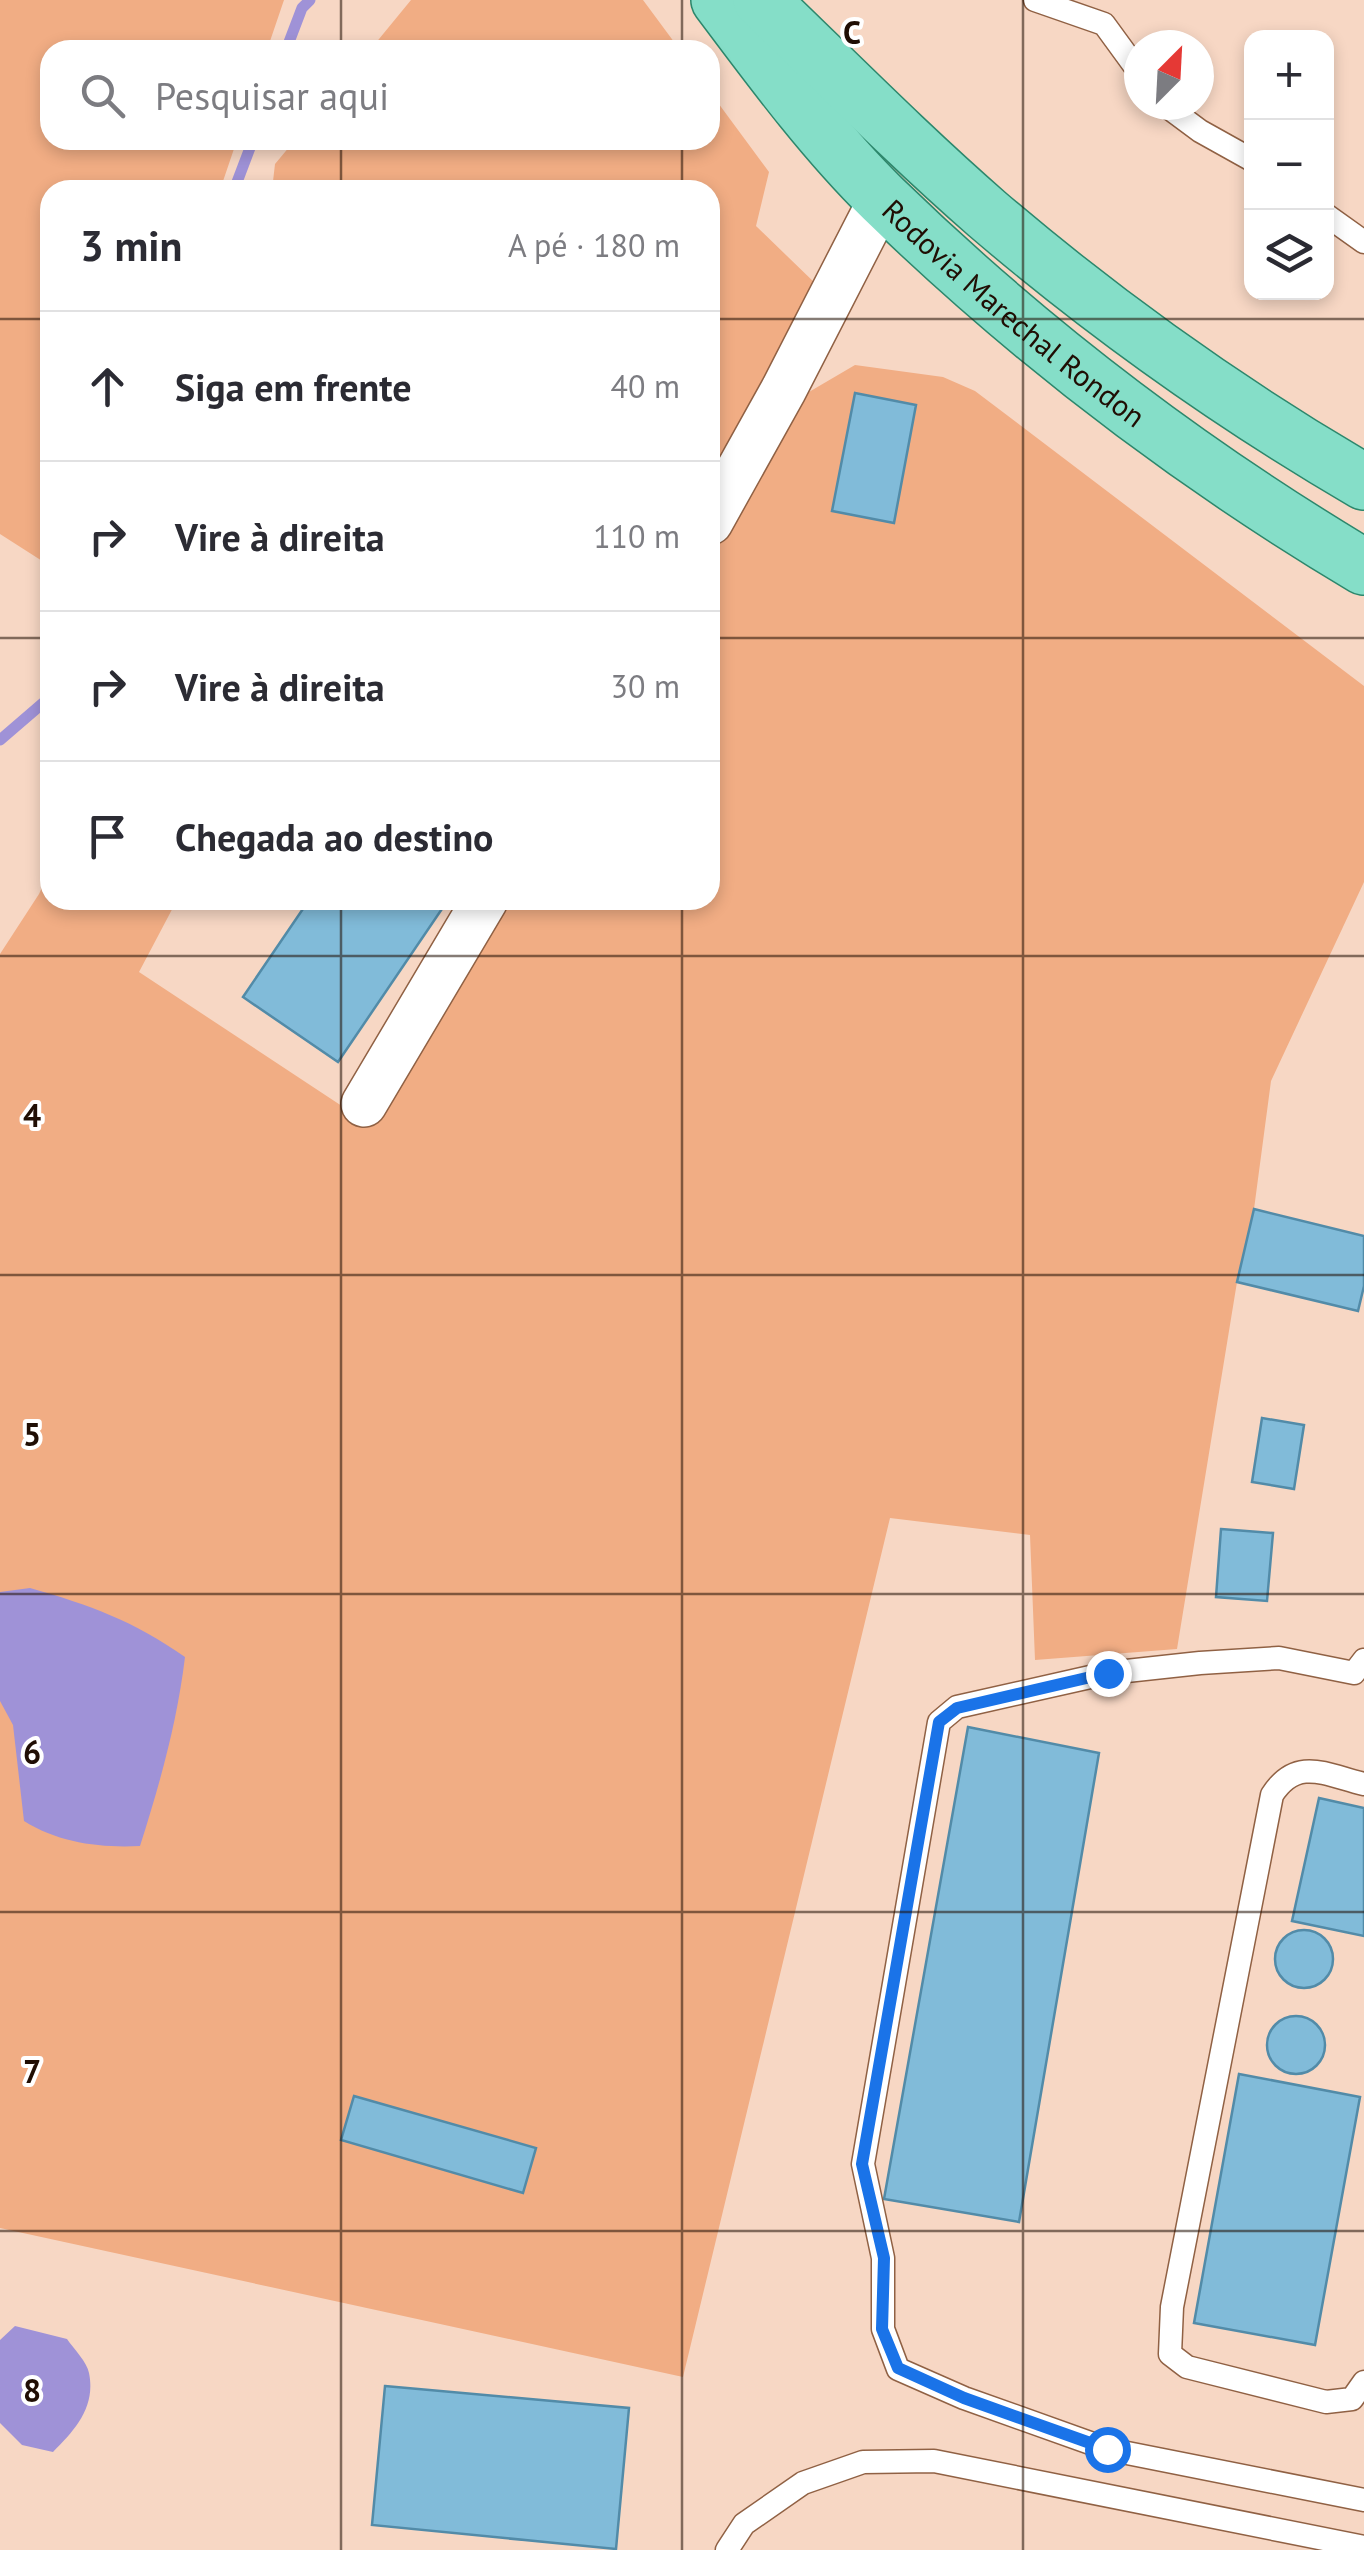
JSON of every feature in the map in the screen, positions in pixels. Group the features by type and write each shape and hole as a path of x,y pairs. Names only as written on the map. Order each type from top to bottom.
{"main road":[{"name":"Rodovia Marechal Rondon","path":"719,0 827,138 882,198 1026,327 1266,508 1364,567"},
{"name":"Rodovia Marechal Rondon","path":"762,0 918,152 990,216 1202,379 1364,482"}],"street":[{"path":"720,504 882,198"},
{"path":"364,1104 480,910"}],"lane":[{"path":"1036,0 1104,24 1124,51"},
{"path":"1185,120 1244,156"},
{"path":"1334,221 1364,242"},
{"path":"1361,1670 1279,1658 1108,1673 957,1708 939,1722 862,2164 884,2258 882,2329 898,2368 964,2398 1107,2449 1364,2500"},
{"path":"1364,1784 1303,1769 1283,1777 1272,1795 1172,2307 1170,2354 1187,2367 1326,2402 1352,2399 1364,2382"},
{"path":"726,2550 744,2524 803,2483 863,2462 934,2461 1364,2547"}],"shaded area":[{"path":"0,0 284,0 270,40 40,40 40,150 234,150 223,180 40,180 40,560 0,534"},
{"path":"411,0 643,0 673,40 378,40"},
{"path":"720,106 769,172 756,226 817,285 720,470 720,180 273,180 275,164 287,150 720,150"},
{"path":"855,365 943,377 975,391 1364,686 1364,882 1271,1081 1254,1209 1237,1282 1177,1649 1035,1660 1030,1535 890,1518 683,2377 0,2228 0,954 40,892 40,910 172,910 139,972 360,1118 495,910 720,910 720,534 797,399"},
{"path":"30,1588 111,1615 185,1657 167,1753 140,1846 80,1842 24,1821 13,1725 0,1701 0,1592"},
{"path":"15,2326 67,2339 88,2369 86,2407 76,2426 53,2452 22,2445 0,2423 0,2340"}],"building":[{"path":"855,393 916,405 894,523 832,511"},
{"path":"302,910 441,910 338,1062 243,997"},
{"path":"1254,1209 1364,1236 1364,1286 1358,1311 1237,1282"},
{"path":"1262,1418 1304,1425 1294,1489 1252,1482"},
{"path":"1221,1529 1273,1533 1267,1601 1216,1597"},
{"path":"968,1727 1099,1753 1019,2222 884,2199"},
{"path":"1319,1798 1364,1808 1364,1936 1292,1921"},
{"path":"1304,1930 1324,1939 1333,1959 1324,1979 1304,1988 1284,1979 1275,1959 1284,1939"},
{"path":"1296,2016 1316,2025 1325,2045 1316,2065 1296,2074 1276,2065 1267,2045 1276,2025"},
{"path":"1239,2074 1360,2097 1315,2345 1194,2323"},
{"path":"354,2096 536,2148 523,2193 341,2140"},
{"path":"385,2386 629,2408 616,2549 372,2525"}],"waterway":[{"path":"290,40 302,8 310,0"},
{"path":"238,180 249,150"},
{"path":"0,740 40,706"}],"route":[{"path":"1107,2449 964,2398 898,2368 882,2329 884,2258 862,2164 939,1722 957,1708 1108,1673"}]}
